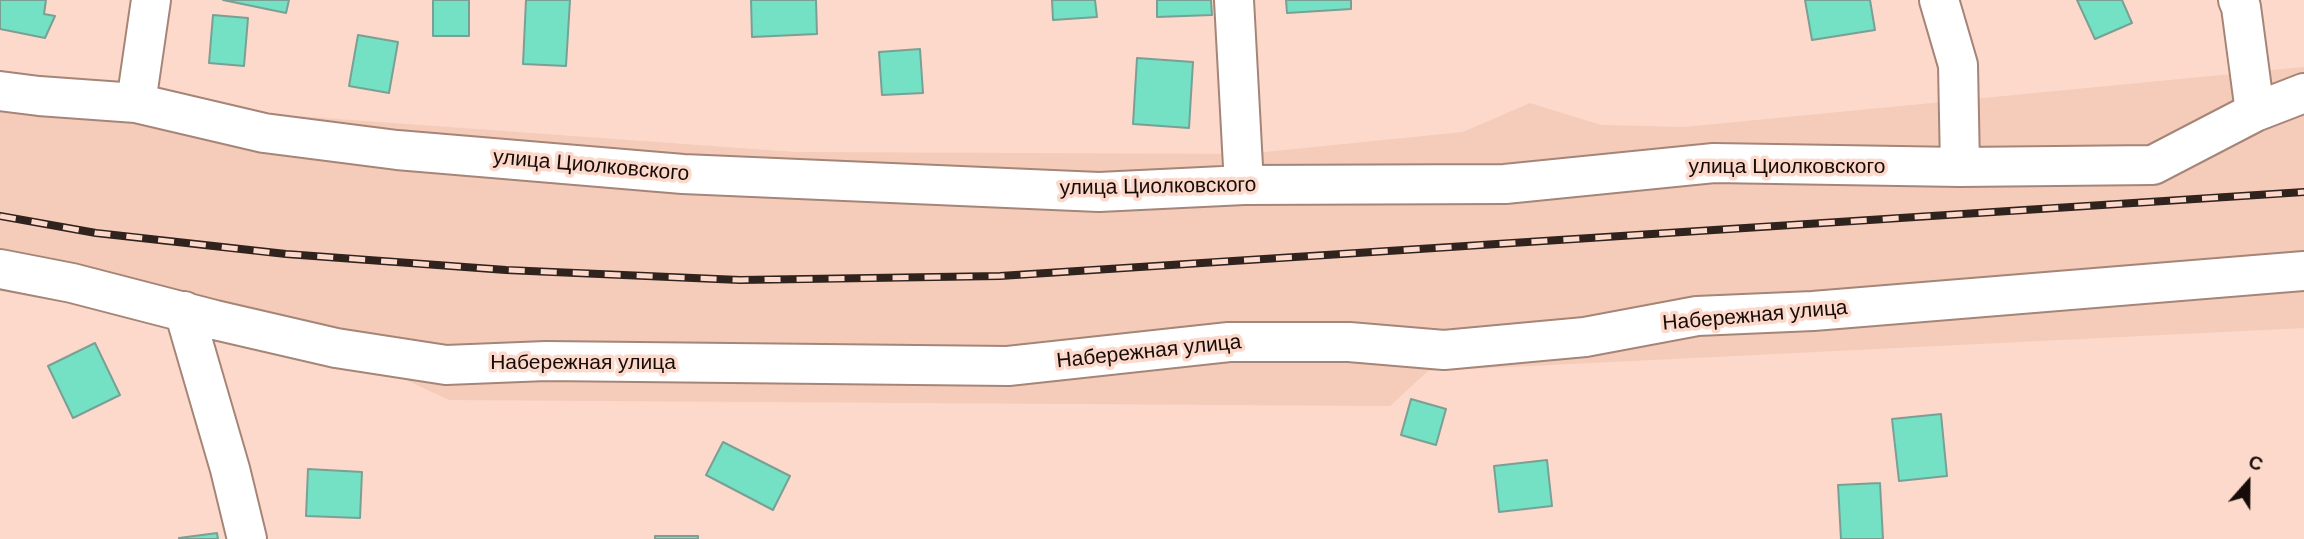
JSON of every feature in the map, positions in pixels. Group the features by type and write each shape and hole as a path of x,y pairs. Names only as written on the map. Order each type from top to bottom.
{"street":[{"path":"135,103 151,0"},
{"path":"1234,0 1244,185"},
{"path":"1939,0 1958,65 1960,167"},
{"path":"2238,0 2255,112"},
{"name":"улица Циолковского","path":"0,91 135,103 264,133 397,150 683,174 1099,192 1244,185 1505,184 1714,163 1960,167 2152,165 2255,112 2304,93"},
{"name":"Набережная улица","path":"0,269 72,283 336,348 446,365 546,361 1008,366 1229,342 1349,342 1444,351 1585,337 1697,316 1812,311 2304,271"},
{"path":"184,311 230,469 247,539"}],"shaded area":[{"path":"2304,67 2304,328 1428,371 1390,406 449,400 282,322 0,257 0,73 157,106 795,152 1245,154 1463,132 1530,103 1601,125 1684,127"}],"building":[{"path":"0,0 46,0 44,14 55,16 45,38 0,29"},
{"path":"223,0 289,0 286,13"},
{"path":"433,0 469,0 469,36 433,36"},
{"path":"526,0 570,0 566,66 523,64"},
{"path":"751,0 816,0 817,34 752,37"},
{"path":"1052,0 1095,0 1097,17 1053,20"},
{"path":"1157,0 1211,0 1212,15 1157,17"},
{"path":"1286,0 1351,0 1351,9 1287,13"},
{"path":"1805,0 1870,0 1875,30 1812,40"},
{"path":"2077,0 2122,0 2132,23 2095,39"},
{"path":"213,15 248,18 244,66 209,63"},
{"path":"358,35 398,42 389,93 349,86"},
{"path":"920,49 923,93 882,95 879,52"},
{"path":"1137,58 1193,62 1189,128 1133,124"},
{"path":"95,343 120,395 73,418 48,366"},
{"path":"1411,399 1446,409 1436,445 1401,435"},
{"path":"1941,414 1947,476 1899,481 1892,419"},
{"path":"723,442 790,476 773,510 706,475"},
{"path":"1547,460 1552,506 1499,512 1494,466"},
{"path":"308,469 362,472 360,518 306,516"},
{"path":"1880,483 1883,539 1841,539 1838,485"},
{"path":"217,533 218,539 179,539 179,538"},
{"path":"655,536 698,536 698,539 655,539"}],"railway":[{"path":"0,216 96,233 286,254 506,270 740,280 1000,276 2304,192"}]}
